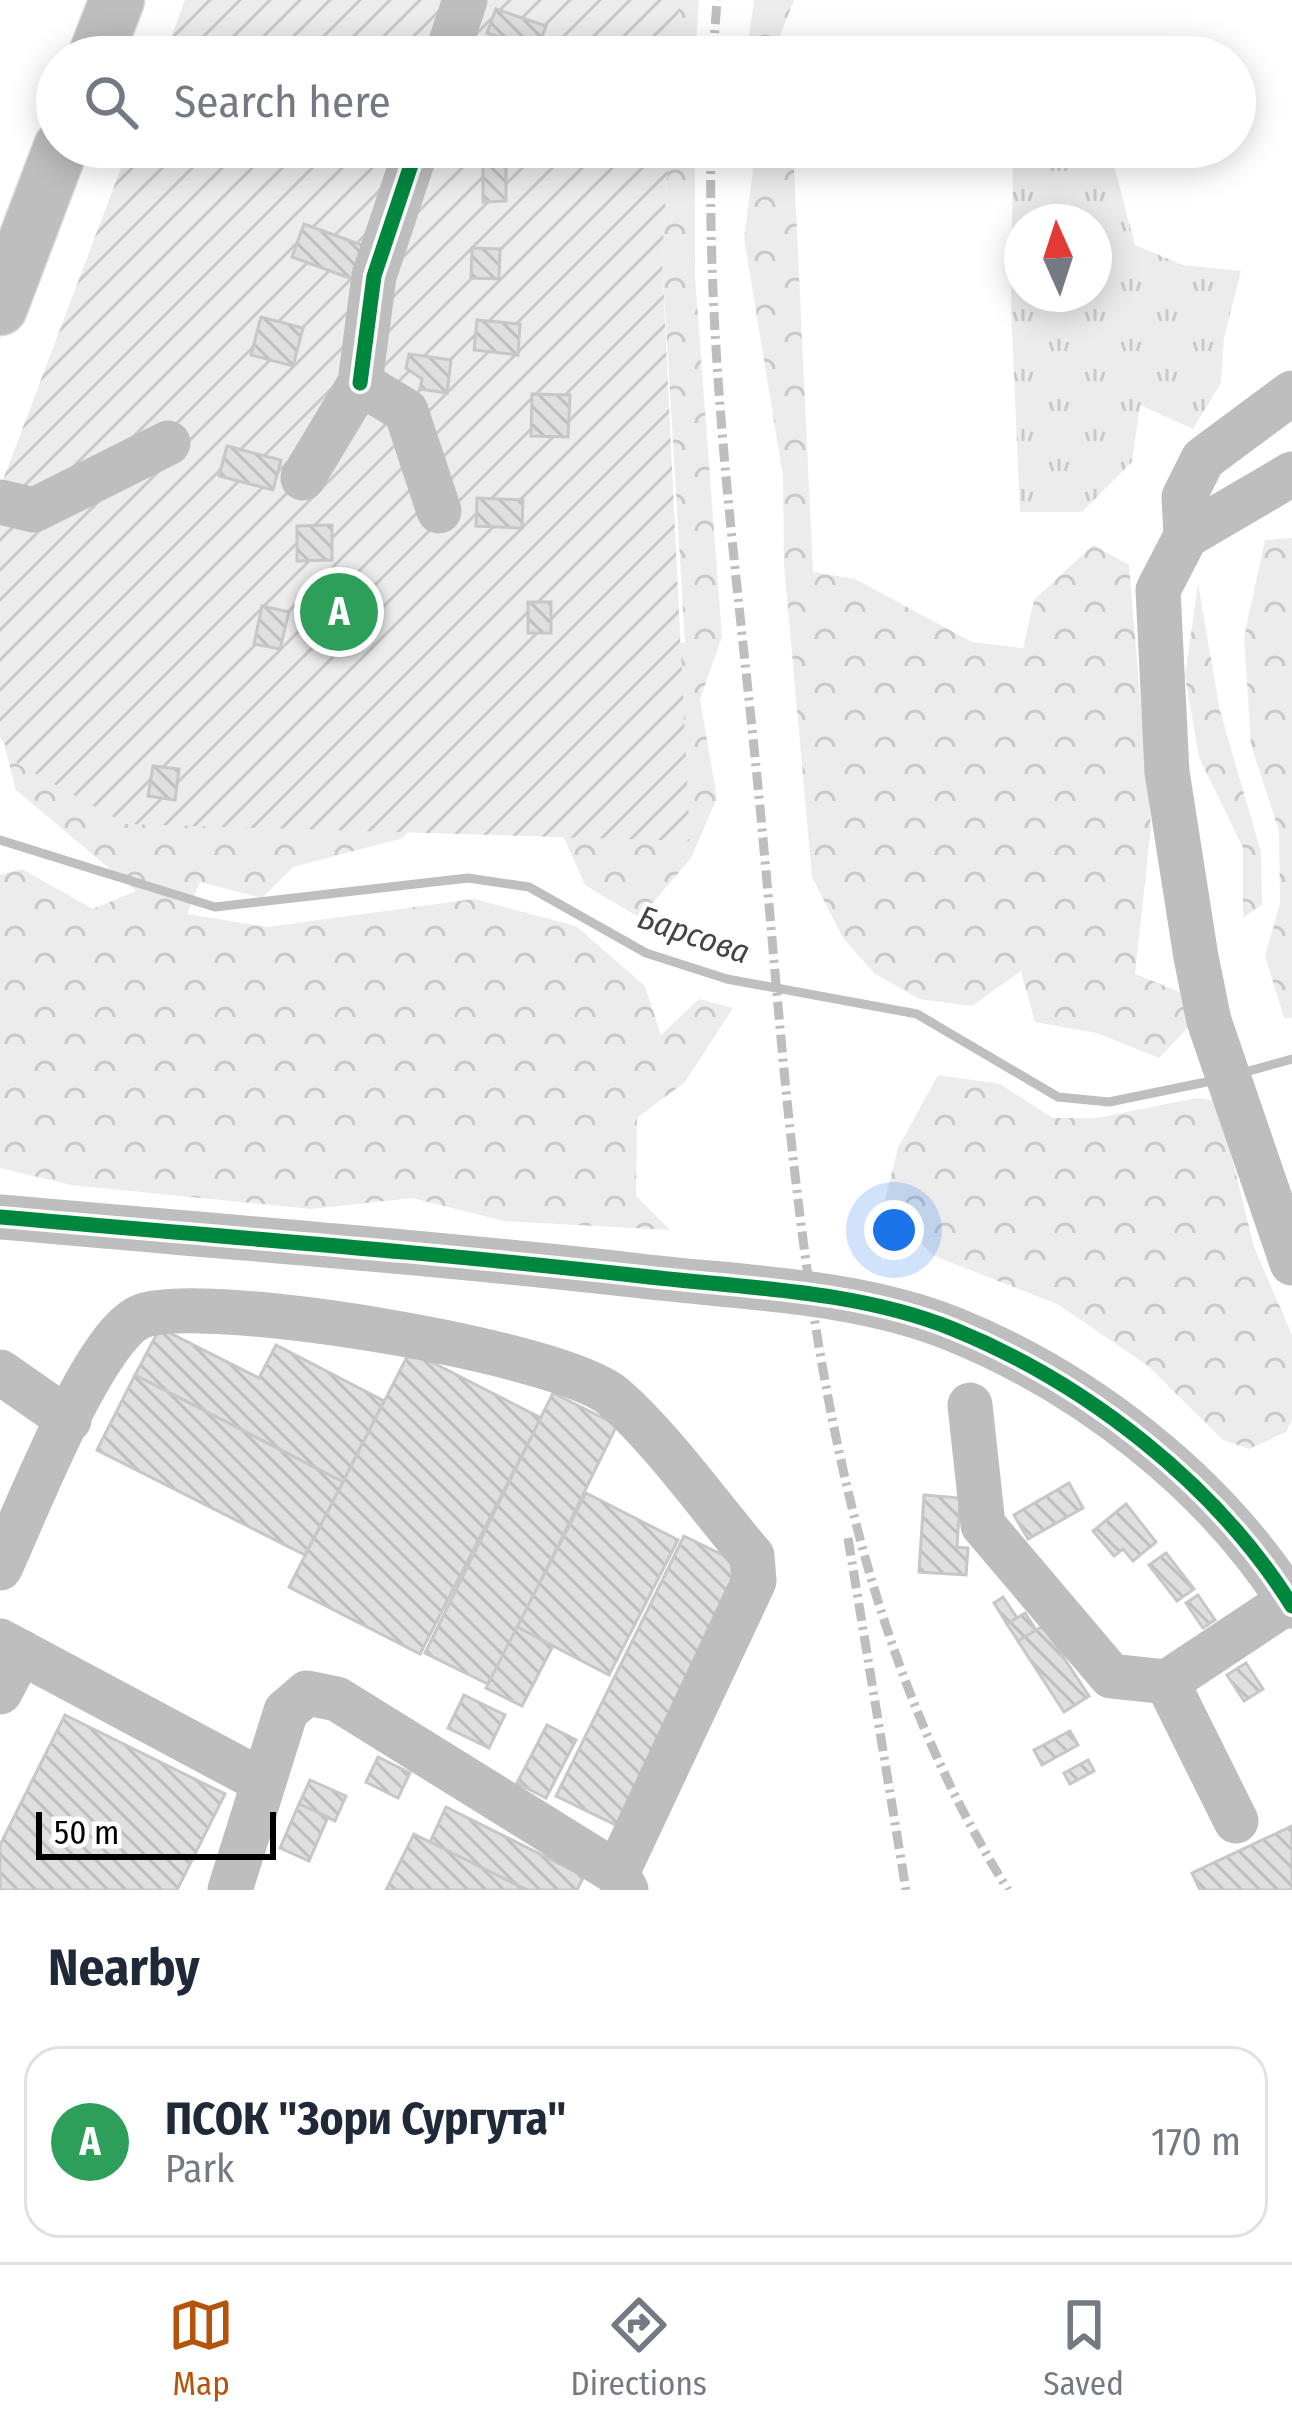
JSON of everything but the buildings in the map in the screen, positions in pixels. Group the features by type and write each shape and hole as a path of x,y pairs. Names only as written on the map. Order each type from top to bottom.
{"main road":[{"path":"103,36 117,0"},
{"path":"0,308 53,168"}],"street":[{"path":"453,36 465,0"},
{"path":"303,478 360,383 374,277 409,168"},
{"path":"360,383 406,411 439,512"},
{"path":"1292,394 1203,459 1184,496 1186,536 1158,590 1167,772 1209,1021 1292,1263"},
{"path":"0,502 34,510 168,443"},
{"path":"1186,536 1292,474"},
{"path":"0,1217 524,1263 808,1295 916,1316 1019,1361 1148,1447 1239,1534 1291,1604 1167,1682 1111,1676 983,1525 970,1405"},
{"path":"0,1568 100,1354 140,1317 198,1311 460,1341 570,1371 613,1396 752,1556 754,1581 622,1882 337,1699 307,1693 286,1711 230,1890"},
{"path":"0,1372 69,1420"},
{"path":"0,1692 10,1646 262,1780"},
{"path":"1167,1682 1235,1821"}],"green space":[{"path":"185,0 680,0 677,36 172,36"},
{"path":"679,0 699,0 696,36 676,36"},
{"path":"754,0 794,0 780,36 749,36"},
{"path":"121,168 668,168 662,259 690,841 126,824 18,764 0,737 0,488"},
{"path":"668,168 695,168 695,277 722,637 700,699 717,798 691,858 640,918 585,885 564,838 524,791 471,753 403,838 293,867 262,898 200,882 187,914 267,927 474,899 576,926 645,986 661,1035 699,999 733,1008 685,1082 637,1118 636,1196 670,1230 504,1221 412,1198 312,1209 71,1185 0,1168 0,875 22,869 93,909 136,891 16,790 0,728 0,659 685,643 662,259"},
{"path":"753,168 794,168 813,572 855,579 972,642 1023,648 1034,600 1093,545 1129,565 1151,827 1135,974 1180,992 1194,1021 1159,1058 1097,1033 1035,1022 1021,971 972,1006 919,999 874,973 843,938 812,877 784,564 783,476 744,238"},
{"path":"1013,168 1115,168 1135,245 1183,265 1241,271 1224,338 1221,383 1193,429 1140,405 1132,462 1082,512 1020,512 1011,312 1112,312 1112,204 1012,204"},
{"path":"1292,538 1292,1018 1284,1018 1265,956 1280,904 1279,831 1251,745 1244,637 1265,540"},
{"path":"1198,583 1220,711 1261,852 1262,905 1243,918 1243,848 1199,757 1185,676"},
{"path":"938,1075 1000,1084 1053,1118 1097,1118 1196,1098 1218,1101 1254,1247 1292,1335 1292,1420 1286,1432 1249,1449 1223,1440 1147,1365 1057,1304 932,1255 884,1203 898,1148"}],"waterway":[{"name":"Барсова","path":"0,840 215,907 468,878 529,887 646,953 727,979 917,1014 1058,1097 1109,1102 1216,1080"},
{"name":"Барсова","path":"1238,1074 1292,1059"}],"railway":[{"path":"714,36 717,0"},
{"path":"711,168 714,309 726,472 800,1219 821,1360 850,1499 889,1635 941,1766 1008,1890"},
{"path":"848,1538 906,1890"}],"cycle path":[{"path":"360,383 374,276 410,168"},
{"path":"0,1217 759,1288 839,1298 916,1316 1003,1351 1099,1408 1144,1442 1226,1519 1292,1606"}],"place":[{"name":"ПСОК \"Зори Сургута\"","path":"339,612"}]}
